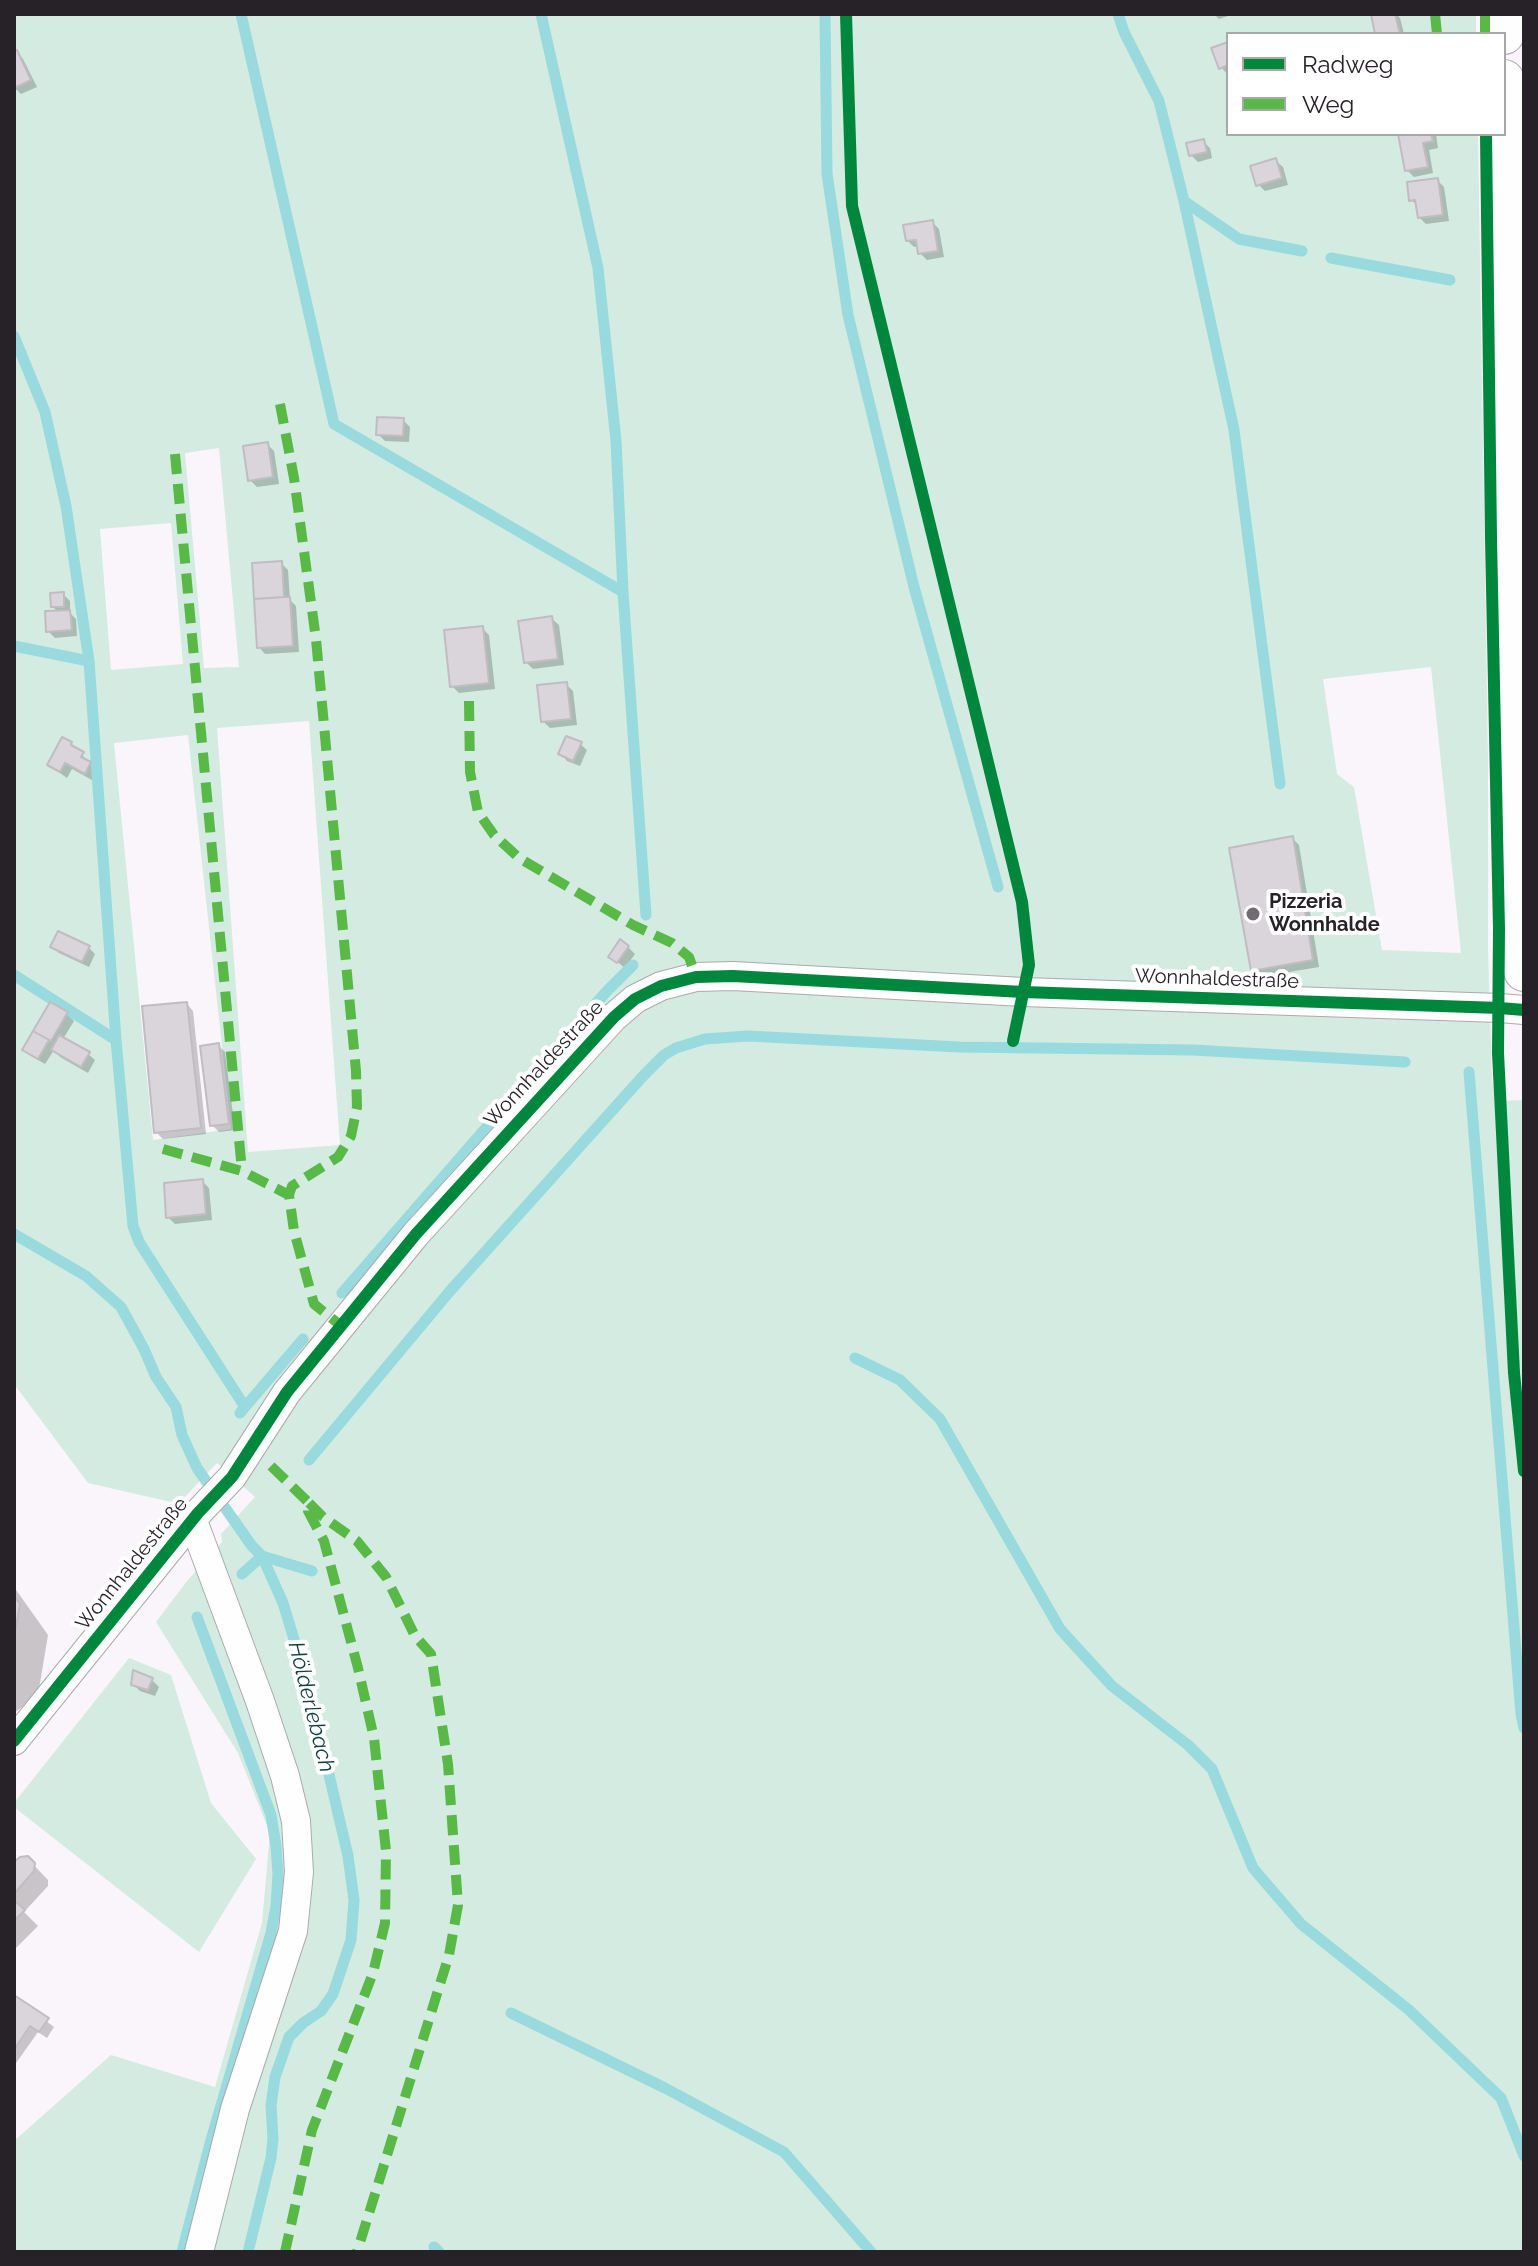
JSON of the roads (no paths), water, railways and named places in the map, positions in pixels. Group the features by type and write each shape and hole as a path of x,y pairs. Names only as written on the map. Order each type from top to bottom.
{"main road":[{"path":"1505,136 1517,568 1518,897 1524,971"}],"street":[{"name":"Wonnhaldestraße","path":"14,1741 232,1477 287,1392 416,1234 614,1017 635,999 661,986 696,977 733,976 1008,991 1524,1010"},
{"name":"Wonnhaldestraße","path":"196,1517 285,1776 296,1821 299,1872 293,1931 235,2109 199,2252"}],"waterway":[{"path":"241,14 334,424 623,592"},
{"path":"541,14 598,268 616,441 623,592 646,915"},
{"path":"825,14 827,174 848,315 914,587 998,887"},
{"path":"1118,14 1159,101 1184,201 1239,239 1302,251"},
{"path":"1184,201 1234,430 1280,784"},
{"path":"1331,258 1450,280"},
{"path":"14,336 45,412 66,506 89,661 116,1040 133,1226 139,1242 245,1407 240,1413"},
{"path":"14,646 89,661"},
{"path":"342,1293 633,965"},
{"path":"14,975 116,1040"},
{"path":"309,1460 450,1291 644,1075 676,1048 705,1039 748,1036 959,1047 1193,1050 1405,1062"},
{"path":"1469,1072 1524,1728"},
{"name":"Hölderlebach","path":"14,1234 86,1276 121,1307 156,1377 176,1407 182,1435 197,1468 262,1556 283,1603 309,1689 348,1856 354,1900 351,1940 333,1994 321,2011 289,2037 275,2077 271,2105 271,2158 248,2252"},
{"path":"245,1407 303,1339"},
{"path":"855,1358 900,1380 940,1419 1060,1629 1112,1686 1188,1745 1212,1769 1253,1868 1301,1924 1409,2010 1501,2098 1524,2156"},
{"path":"242,1574 262,1556 312,1571"},
{"path":"182,2252 271,1933 278,1874 271,1815 197,1617"},
{"path":"511,2013 665,2088 784,2152 871,2252"},
{"path":"434,2247 439,2252"}],"place":[{"name":"Pizzeria Wonnhalde","path":"1253,914"}]}
